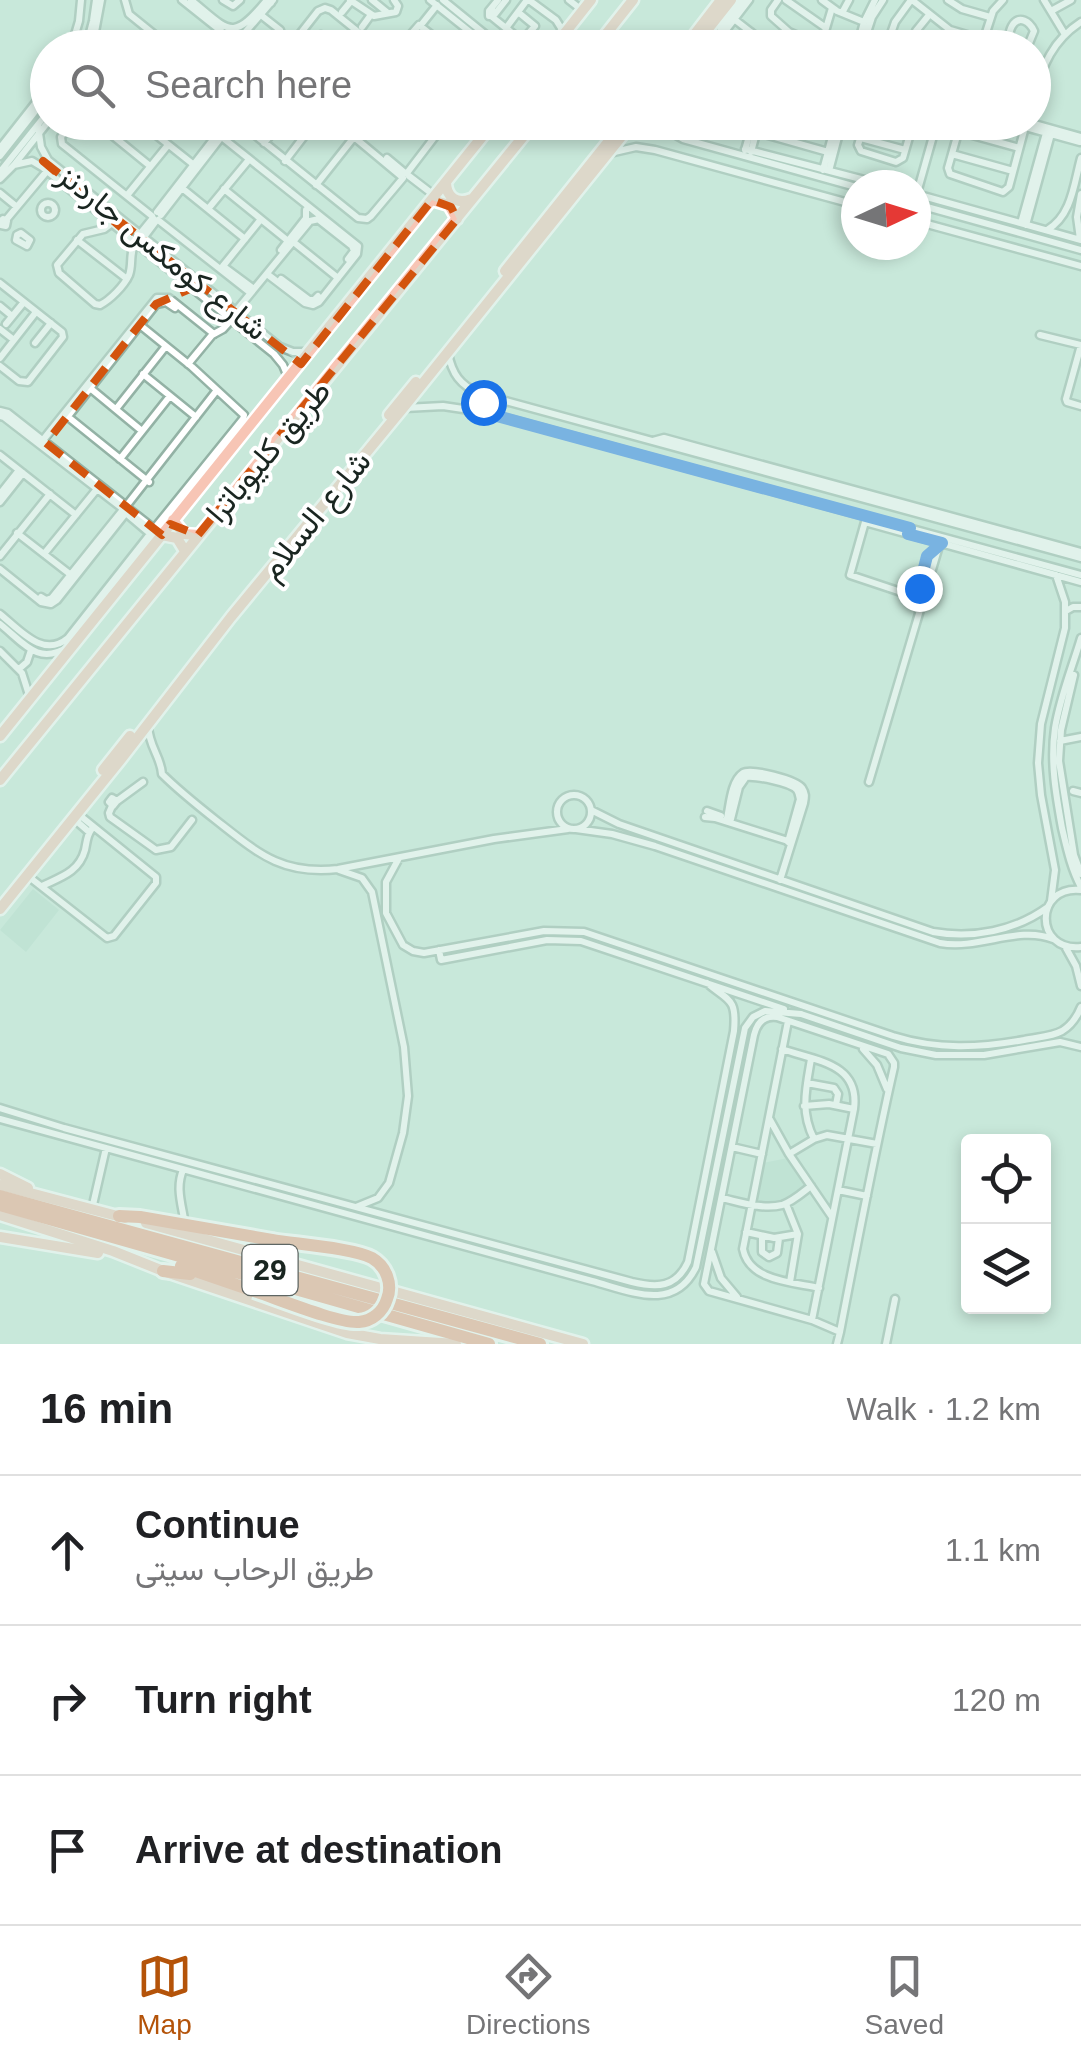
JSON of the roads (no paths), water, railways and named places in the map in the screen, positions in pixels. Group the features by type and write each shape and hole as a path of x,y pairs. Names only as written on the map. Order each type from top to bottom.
{"highway":[{"name":"29","path":"0,1196 540,1344"},
{"name":"29","path":"0,1205 489,1344"},
{"path":"114,1238 128,1247 350,1322 373,1317 386,1302 390,1289 380,1264 370,1257 119,1216"},
{"path":"163,1271 220,1279"}],"main road":[{"path":"568,29 592,0"},
{"path":"609,30 633,0"},
{"path":"698,30 722,0"},
{"path":"707,30 731,0"},
{"name":"طريق كليوباترا","path":"0,736 156,535 173,520 289,379 480,140"},
{"name":"طريق كليوباترا","path":"0,780 520,140"},
{"name":"شارع السلام","path":"0,900 274,554 404,408 613,140"},
{"name":"شارع السلام","path":"0,909 352,465 617,140"},
{"path":"446,182 456,201 473,199"},
{"path":"434,198 449,205 457,219"},
{"path":"173,520 184,534 198,535"},
{"path":"156,535 177,538 185,551"},
{"path":"0,1174 42,1196"},
{"path":"0,1185 583,1344"},
{"path":"0,1215 347,1333 380,1340 456,1344"},
{"path":"0,1237 87,1250 149,1265"}],"street":[{"path":"81,30 83,0"},
{"path":"94,30 98,0"},
{"path":"125,0 129,14 149,30"},
{"path":"182,0 222,30"},
{"path":"223,0 233,6 240,0"},
{"path":"372,0 388,14"},
{"path":"342,12 351,1 370,16 388,14 398,10 394,0"},
{"path":"491,14 498,0"},
{"path":"491,14 506,0"},
{"path":"505,28 528,0 568,29"},
{"path":"569,0 583,11"},
{"path":"726,30 746,0"},
{"path":"721,30 746,0"},
{"path":"778,0 772,16 787,30"},
{"path":"786,0 824,30"},
{"path":"822,0 864,22"},
{"path":"842,13 849,0"},
{"path":"862,30 879,0"},
{"path":"866,30 879,0"},
{"path":"893,30 911,0 950,30"},
{"path":"948,0 962,9 990,17"},
{"path":"962,9 969,0"},
{"path":"986,30 993,10 1003,0"},
{"path":"1044,0 1064,33"},
{"path":"1051,11 1071,0"},
{"path":"194,1 204,15"},
{"path":"219,27 252,23 270,1"},
{"path":"246,30 270,1"},
{"path":"440,1 457,6 458,12 477,30"},
{"path":"413,30 440,1"},
{"path":"440,1 468,30"},
{"path":"825,30 832,8"},
{"path":"304,30 322,9 331,10 360,29 370,16"},
{"path":"518,12 534,24 532,30"},
{"path":"491,14 508,30"},
{"path":"918,30 930,15"},
{"path":"261,16 280,30"},
{"path":"734,18 749,30"},
{"path":"1011,30 1016,22 1024,20 1034,30"},
{"path":"1051,54 1064,33 1081,22"},
{"path":"421,25 427,30"},
{"path":"0,156 30,114"},
{"path":"0,148 26,119"},
{"path":"1051,132 1077,139"},
{"path":"1051,134 1077,139"},
{"path":"1072,190 1077,139"},
{"path":"1,175 30,140"},
{"path":"1,175 14,165 31,140"},
{"name":"شارع كومكس جاردنز","path":"40,140 48,160 277,350 289,379"},
{"path":"61,140 249,289"},
{"path":"65,140 249,289"},
{"path":"117,140 150,166"},
{"path":"162,140 194,165"},
{"path":"157,216 216,140"},
{"path":"109,220 100,230 85,233 58,263 58,270 100,306 126,279 133,267 130,253 216,140"},
{"path":"218,140 353,248 319,302 311,306 269,272"},
{"path":"223,140 357,244 357,254 336,277"},
{"path":"259,140 364,219 372,216 408,178 434,140"},
{"path":"264,144 267,140"},
{"path":"285,161 301,140"},
{"path":"316,185 352,140"},
{"path":"360,140 434,198"},
{"path":"688,140 841,175"},
{"path":"747,153 751,140"},
{"path":"747,153 753,140"},
{"path":"780,140 829,156"},
{"path":"826,171 832,140"},
{"path":"860,140 862,153 896,162 902,160 908,140"},
{"path":"868,140 905,150"},
{"path":"923,170 932,140"},
{"path":"956,140 948,168 952,176 1003,192 1008,189 1021,140"},
{"path":"996,140 1019,148"},
{"path":"1024,224 1047,140"},
{"path":"692,161 690,151 697,143"},
{"path":"129,193 168,145"},
{"path":"602,157 627,148 646,148 775,187 841,202"},
{"path":"747,153 841,182"},
{"path":"952,154 1013,171"},
{"path":"1047,230 1060,220 1069,203 1081,158"},
{"path":"17,235 3,222 26,196 44,169 43,162 48,160"},
{"name":"شارع كومكس جاردنز","path":"14,165 32,161 140,240"},
{"path":"208,210 246,162"},
{"path":"182,188 245,239"},
{"path":"224,189 336,277"},
{"path":"0,193 16,207"},
{"path":"931,198 1080,240 1081,194"},
{"path":"26,196 40,207"},
{"path":"1069,203 1078,206"},
{"path":"931,208 1081,250"},
{"path":"936,209 928,216 933,226 1081,266"},
{"path":"234,313 269,272 306,218 306,210"},
{"path":"983,222 986,213"},
{"path":"223,266 262,219"},
{"path":"188,364 212,335 225,328 249,289 290,241 310,221 318,219"},
{"path":"77,240 126,279"},
{"path":"0,283 62,332 63,338 32,380 19,381 0,366"},
{"path":"44,442 157,298 169,298 212,335"},
{"path":"14,340 3,326 24,302"},
{"path":"44,442 156,304 166,302 212,335"},
{"path":"0,306 12,316"},
{"path":"0,358 36,312"},
{"path":"35,343 50,323"},
{"path":"0,614 38,644 61,644 156,535 243,418 243,412 140,325"},
{"path":"1040,335 1081,345 1066,399 1081,404"},
{"path":"116,409 166,346"},
{"name":"شارع كومكس جاردنز","path":"277,350 311,352"},
{"path":"448,352 455,376 470,389 488,396 939,521 958,523"},
{"path":"1081,356 1070,399 1081,404"},
{"path":"143,374 199,416"},
{"path":"90,388 142,430"},
{"path":"50,494 18,533 0,563 41,602 52,604 219,391"},
{"path":"120,459 170,396"},
{"path":"482,412 488,396"},
{"path":"404,408 443,406 482,412 1081,578"},
{"path":"0,414 8,413 126,509"},
{"path":"0,414 156,535"},
{"path":"67,416 148,481"},
{"path":"652,442 664,438 1081,555"},
{"path":"0,456 76,515"},
{"path":"0,494 21,472"},
{"path":"0,502 21,472"},
{"path":"44,554 97,489"},
{"path":"934,534 939,521"},
{"path":"943,542 934,534 865,522 850,573 914,594 927,556 943,542 958,523"},
{"path":"18,533 71,575"},
{"path":"869,782 943,542"},
{"path":"19,581 48,600 94,549"},
{"path":"1013,559 1056,575 1081,578"},
{"path":"1053,939 1045,918 1055,870 1038,763 1042,724 1064,632 1066,611 1056,575"},
{"path":"1066,611 1081,606"},
{"path":"0,624 38,654 50,655 74,644"},
{"path":"857,911 949,935 986,932 1020,924 1066,891 1081,889 1071,867 1055,794 1053,753 1059,710 1081,638"},
{"path":"19,669 28,660 31,649"},
{"path":"1081,650 1060,740 1060,780 1081,874"},
{"path":"0,651 19,669 30,698"},
{"path":"148,725 151,747 162,762 162,774 257,853 297,870 338,869 572,829 586,825 591,810 580,796 570,795 561,800 556,814 560,823 572,829 612,834 655,846 948,944 979,944 1023,934 1053,939 1066,947 1081,982"},
{"path":"1061,730 1081,736"},
{"path":"1060,740 1081,736"},
{"path":"724,818 743,778 797,783 805,794 778,880"},
{"path":"769,778 789,785 798,792 800,802 784,862"},
{"path":"143,782 112,801 110,817 156,850 173,844 192,820"},
{"path":"97,788 112,801"},
{"path":"591,810 616,823 843,906"},
{"path":"706,814 789,839"},
{"path":"27,875 107,938 114,936 157,879 75,816"},
{"path":"724,818 789,839"},
{"path":"612,834 616,823"},
{"path":"41,886 76,867 91,829"},
{"path":"356,1207 374,1200 387,1187 402,1141 407,1108 404,1047 382,914 386,882 398,858"},
{"path":"1055,870 1063,872 1071,867"},
{"path":"338,869 368,884 382,914 406,947 420,953 544,930 590,933 647,957 662,968 901,1048 946,1056 993,1054 1053,1039 1070,1025 1081,1006"},
{"path":"1020,924 1025,928 1023,934"},
{"path":"440,950 442,960 540,941 588,942 665,958 902,1039 948,1047 1053,1039 1081,1047"},
{"path":"1066,947 1081,947"},
{"path":"662,968 665,958"},
{"path":"0,1108 221,1176 356,1207 652,1286 669,1284 683,1273 689,1259 734,1031 730,1000 707,982"},
{"path":"237,1180 549,1270 650,1296 672,1292 691,1278 698,1261 744,1033 750,1020 765,1011 801,1014"},
{"path":"835,1026 838,1016"},
{"path":"837,1344 840,1332 888,1093 894,1067 893,1059 888,1054 768,1017 755,1030 704,1287 840,1332"},
{"path":"847,1030 850,1020"},
{"path":"788,1021 743,1250 751,1268 761,1274 818,1288"},
{"path":"734,1031 744,1033"},
{"path":"859,1045 877,1066 888,1093"},
{"path":"782,1049 838,1068 848,1076 855,1094 812,1320"},
{"path":"811,1059 804,1106 814,1139"},
{"path":"806,1083 834,1088 836,1105"},
{"path":"822,1104 826,1086"},
{"path":"804,1106 822,1104 854,1109"},
{"path":"769,1117 832,1218"},
{"path":"0,1119 184,1170 221,1176"},
{"path":"790,1154 827,1135 878,1144"},
{"path":"732,1147 762,1154"},
{"path":"92,1208 106,1148"},
{"path":"184,1170 180,1200 185,1227"},
{"path":"722,1198 769,1206 786,1204 810,1186"},
{"path":"838,1190 867,1196"},
{"path":"786,1204 798,1234 790,1282"},
{"path":"746,1232 780,1238 798,1234"},
{"path":"762,1237 762,1252 769,1257 776,1253 780,1238"},
{"path":"712,1250 721,1278 738,1298"},
{"path":"530,1265 534,1255"},
{"path":"549,1270 552,1260"},
{"path":"886,1344 895,1300"}]}
